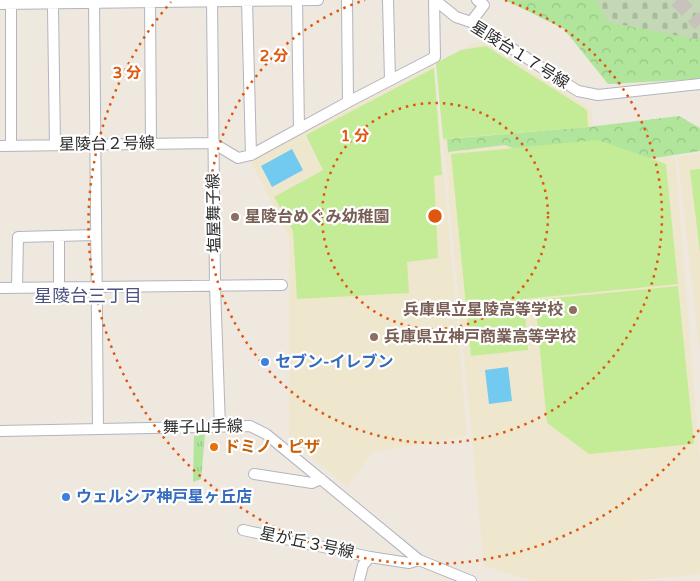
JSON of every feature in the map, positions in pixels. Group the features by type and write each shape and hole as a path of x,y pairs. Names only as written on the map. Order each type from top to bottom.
{"street":[{"path":"247,0 250,155"},
{"path":"297,0 299,129"},
{"path":"0,4 11,2 318,0"},
{"path":"347,0 348,102"},
{"path":"388,0 390,80"},
{"path":"213,144 238,158 250,155 435,57 435,0"},
{"name":"星陵台１７号線","path":"435,0 456,17 471,22 578,92 598,95 700,84"},
{"path":"471,22 484,5 478,0"},
{"path":"150,1 151,144"},
{"name":"塩屋舞子線","path":"212,1 215,286 220,427"},
{"path":"11,2 12,146"},
{"path":"52,2 55,145"},
{"path":"94,2 98,429"},
{"name":"星陵台２号線","path":"0,146 213,144"},
{"path":"18,288 18,238 96,235"},
{"path":"59,236 59,287"},
{"path":"0,288 282,285"},
{"name":"舞子山手線","path":"0,431 250,426 266,434 418,560"},
{"path":"254,474 312,483 321,479"},
{"name":"星が丘３号線","path":"243,530 370,557 409,563 418,560"},
{"path":"360,581 363,565 370,557"},
{"path":"418,560 471,581"}],"shaded area":[{"name":"兵庫県立星陵高等学校","path":"481,40 592,109 593,133 675,158 700,462 700,574 628,581 534,581 484,566 436,63"},
{"name":"兵庫県立神戸商業高等学校","path":"434,65 467,435 372,453 347,487 289,438 289,238 250,160"},
{"path":"700,154 700,347 699,347 678,157"}],"green space":[{"path":"505,0 700,0 700,79 608,84 564,29"},
{"path":"596,0 700,0 700,40 608,22"},
{"path":"486,46 587,110 588,127 443,139 436,63 461,50"},
{"path":"434,68 442,175 434,176 438,258 407,262 409,293 297,299 293,231 274,197 323,170 306,135"},
{"path":"679,116 700,128 700,151 655,158 581,160 529,154 505,145 448,152 447,139 588,127"},
{"path":"598,140 666,164 678,284 524,299 528,350 471,356 451,154"},
{"path":"700,169 700,253 690,170"},
{"path":"678,286 694,444 589,454 547,423 535,300"},
{"path":"205,434 201,479 193,482 194,436"}],"water":[{"path":"292,149 303,170 272,187 261,166"},
{"path":"508,367 512,401 489,404 485,370"}],"tunnel":[{"path":"677,0 700,24"}],"place":[{"name":"星陵台めぐみ幼稚園","path":"235,217"},
{"name":"兵庫県立星陵高等学校","path":"573,310"},
{"name":"兵庫県立神戸商業高等学校","path":"374,337"},
{"name":"セブン-イレブン","path":"265,362"},
{"name":"ドミノ・ピザ","path":"214,447"},
{"name":"ウェルシア神戸星ヶ丘店","path":"66,497"}],"district":[{"name":"星陵台三丁目","path":"88,296"}]}
